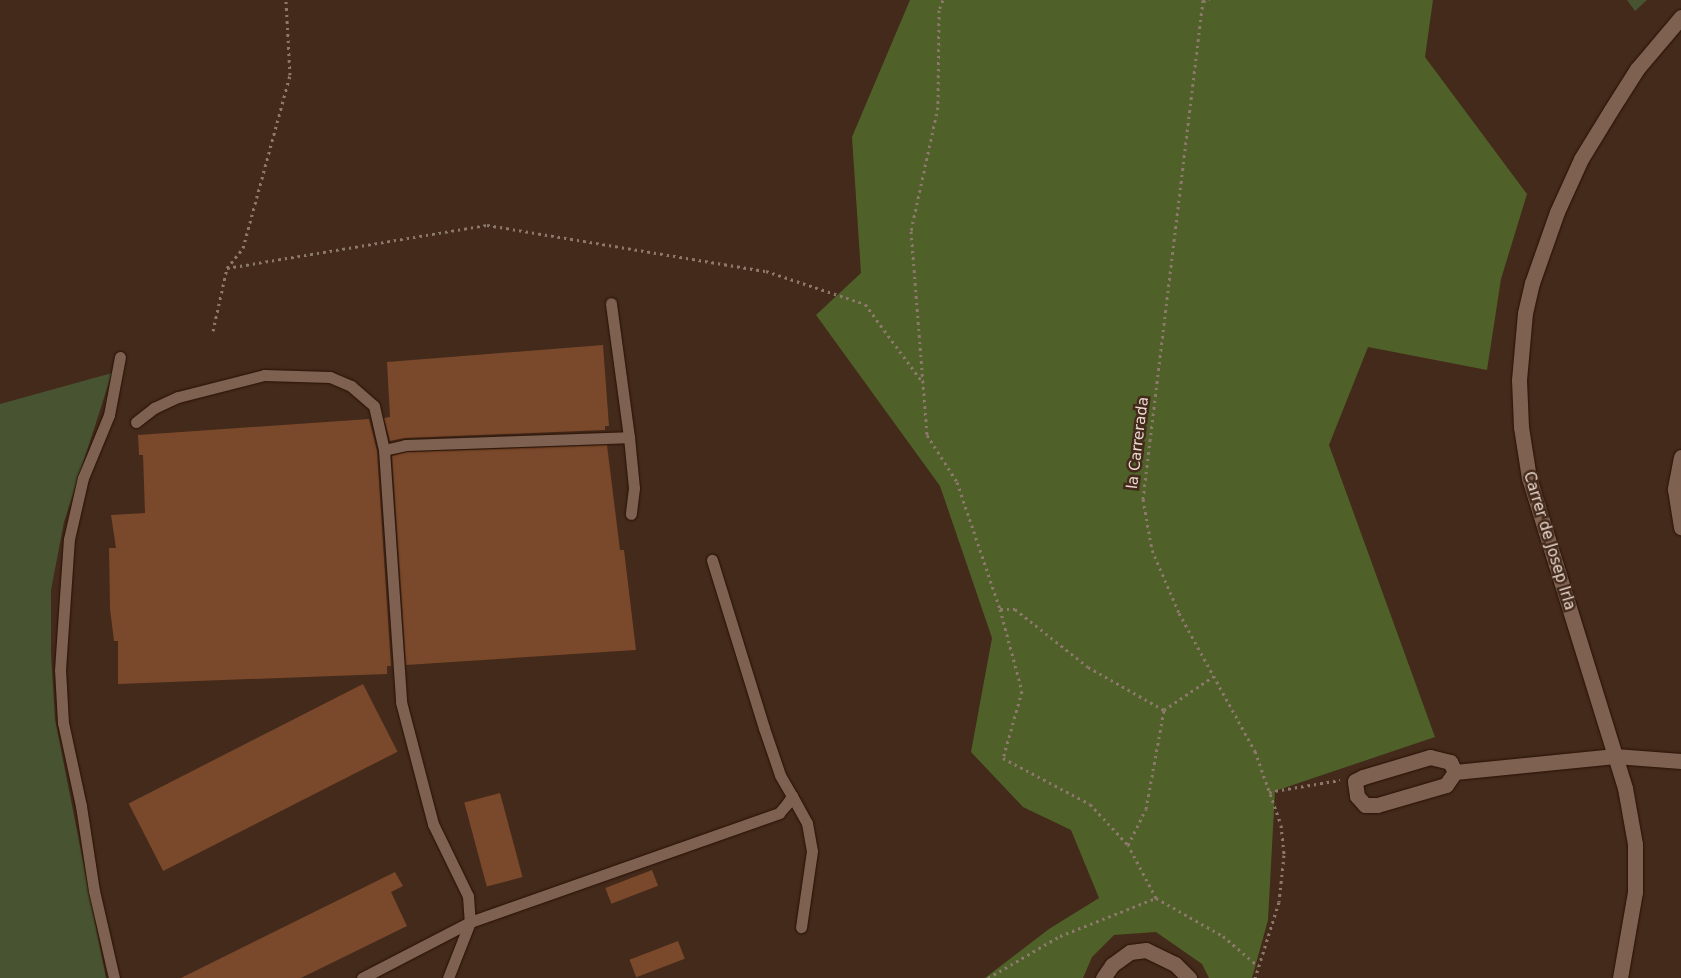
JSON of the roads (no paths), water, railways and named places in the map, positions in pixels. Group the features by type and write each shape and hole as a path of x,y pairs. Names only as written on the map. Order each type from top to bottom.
{"street":[{"name":"Carrer de Josep Irla","path":"1620,978 1635,892 1635,844 1625,788 1529,478 1520,408 1525,313 1540,255 1580,159 1637,70 1681,17"},
{"path":"1681,457 1674,489 1681,528"},
{"path":"1455,772 1450,762 1430,757 1355,781 1357,796 1365,805 1377,805 1446,785 1455,772 1615,756 1681,761"},
{"path":"1103,978 1112,965 1130,952 1146,950 1176,964 1189,978"}],"lane":[{"path":"611,303 634,488 631,514"},
{"path":"114,978 94,891 81,806 63,724 60,670 69,539 83,478 109,415 120,357"},
{"path":"136,422 154,408 178,397 233,381 264,375 330,377 351,386 374,406 384,450 402,702 433,824 468,896 470,922 448,978"},
{"path":"384,450 405,445 629,437"},
{"path":"712,560 780,775 807,823 812,851 802,927"},
{"path":"362,978 470,922 779,813 792,796"}]}
